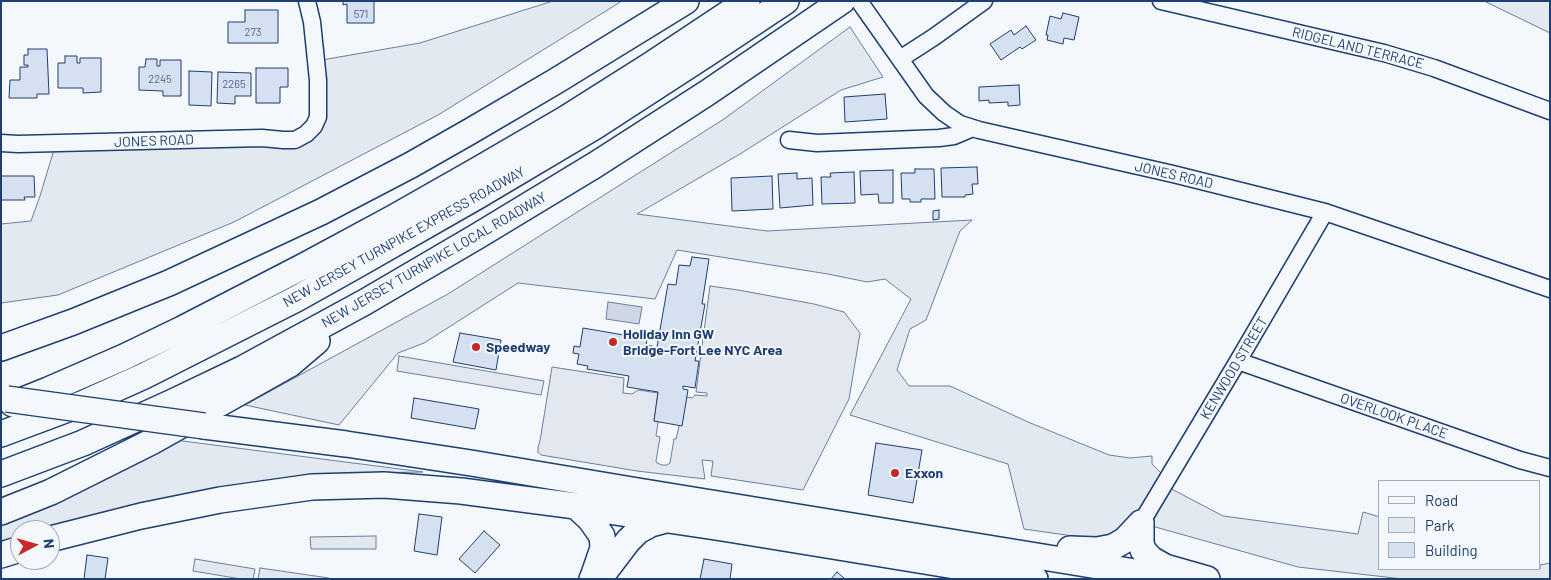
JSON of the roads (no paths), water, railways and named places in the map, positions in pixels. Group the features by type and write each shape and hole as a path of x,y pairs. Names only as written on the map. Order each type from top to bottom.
{"highway":[{"path":"1,348 169,283 321,212 469,132 686,1"},
{"name":"NEW JERSEY TURNPIKE EXPRESS ROADWAY","path":"3,402 65,383 182,329 393,218 476,172 579,110 747,1"},
{"name":"NEW JERSEY TURNPIKE EXPRESS ROADWAY","path":"1,434 84,403 144,376 355,266 460,207 586,131 786,1"},
{"name":"NEW JERSEY TURNPIKE LOCAL ROADWAY","path":"1,474 75,446 181,399 242,369 365,302 595,165 707,93 842,1"},
{"path":"1,512 84,477 290,364 365,302"},
{"path":"3,402 337,443 471,463 638,492 1178,579"},
{"path":"60,536 114,522 193,505 285,490 327,486 384,485 435,489 576,506 1034,579"},
{"path":"576,506 590,519 602,536 603,548 592,579"},
{"path":"592,579 606,570 638,531 652,524 668,520"},
{"path":"978,546 1105,549 1119,544 1141,523"},
{"path":"1141,523 1141,543 1143,550 1151,559 1165,566 1207,579"}],"street":[{"name":"JONES ROAD","path":"1,143 262,138 295,140 306,134 314,126 318,117 319,106 312,22 307,1"},
{"name":"JONES ROAD","path":"859,1 919,87 937,108 955,122 972,128 1173,174 1325,212 1550,289"},
{"path":"900,59 984,1"},
{"name":"RIDGELAND TERRACE","path":"1161,1 1384,53 1434,68 1550,111"},
{"path":"789,140 817,143 939,138 954,136 972,128"},
{"name":"KENWOOD STREET","path":"1141,523 1325,212"},
{"name":"OVERLOOK PLACE","path":"1238,361 1520,460 1550,468"}],"place":[{"name":"Holiday Inn GW Bridge-Fort Lee NYC Area","path":"613,342"},
{"name":"Speedway","path":"476,347"},
{"name":"Exxon","path":"895,473"}]}
